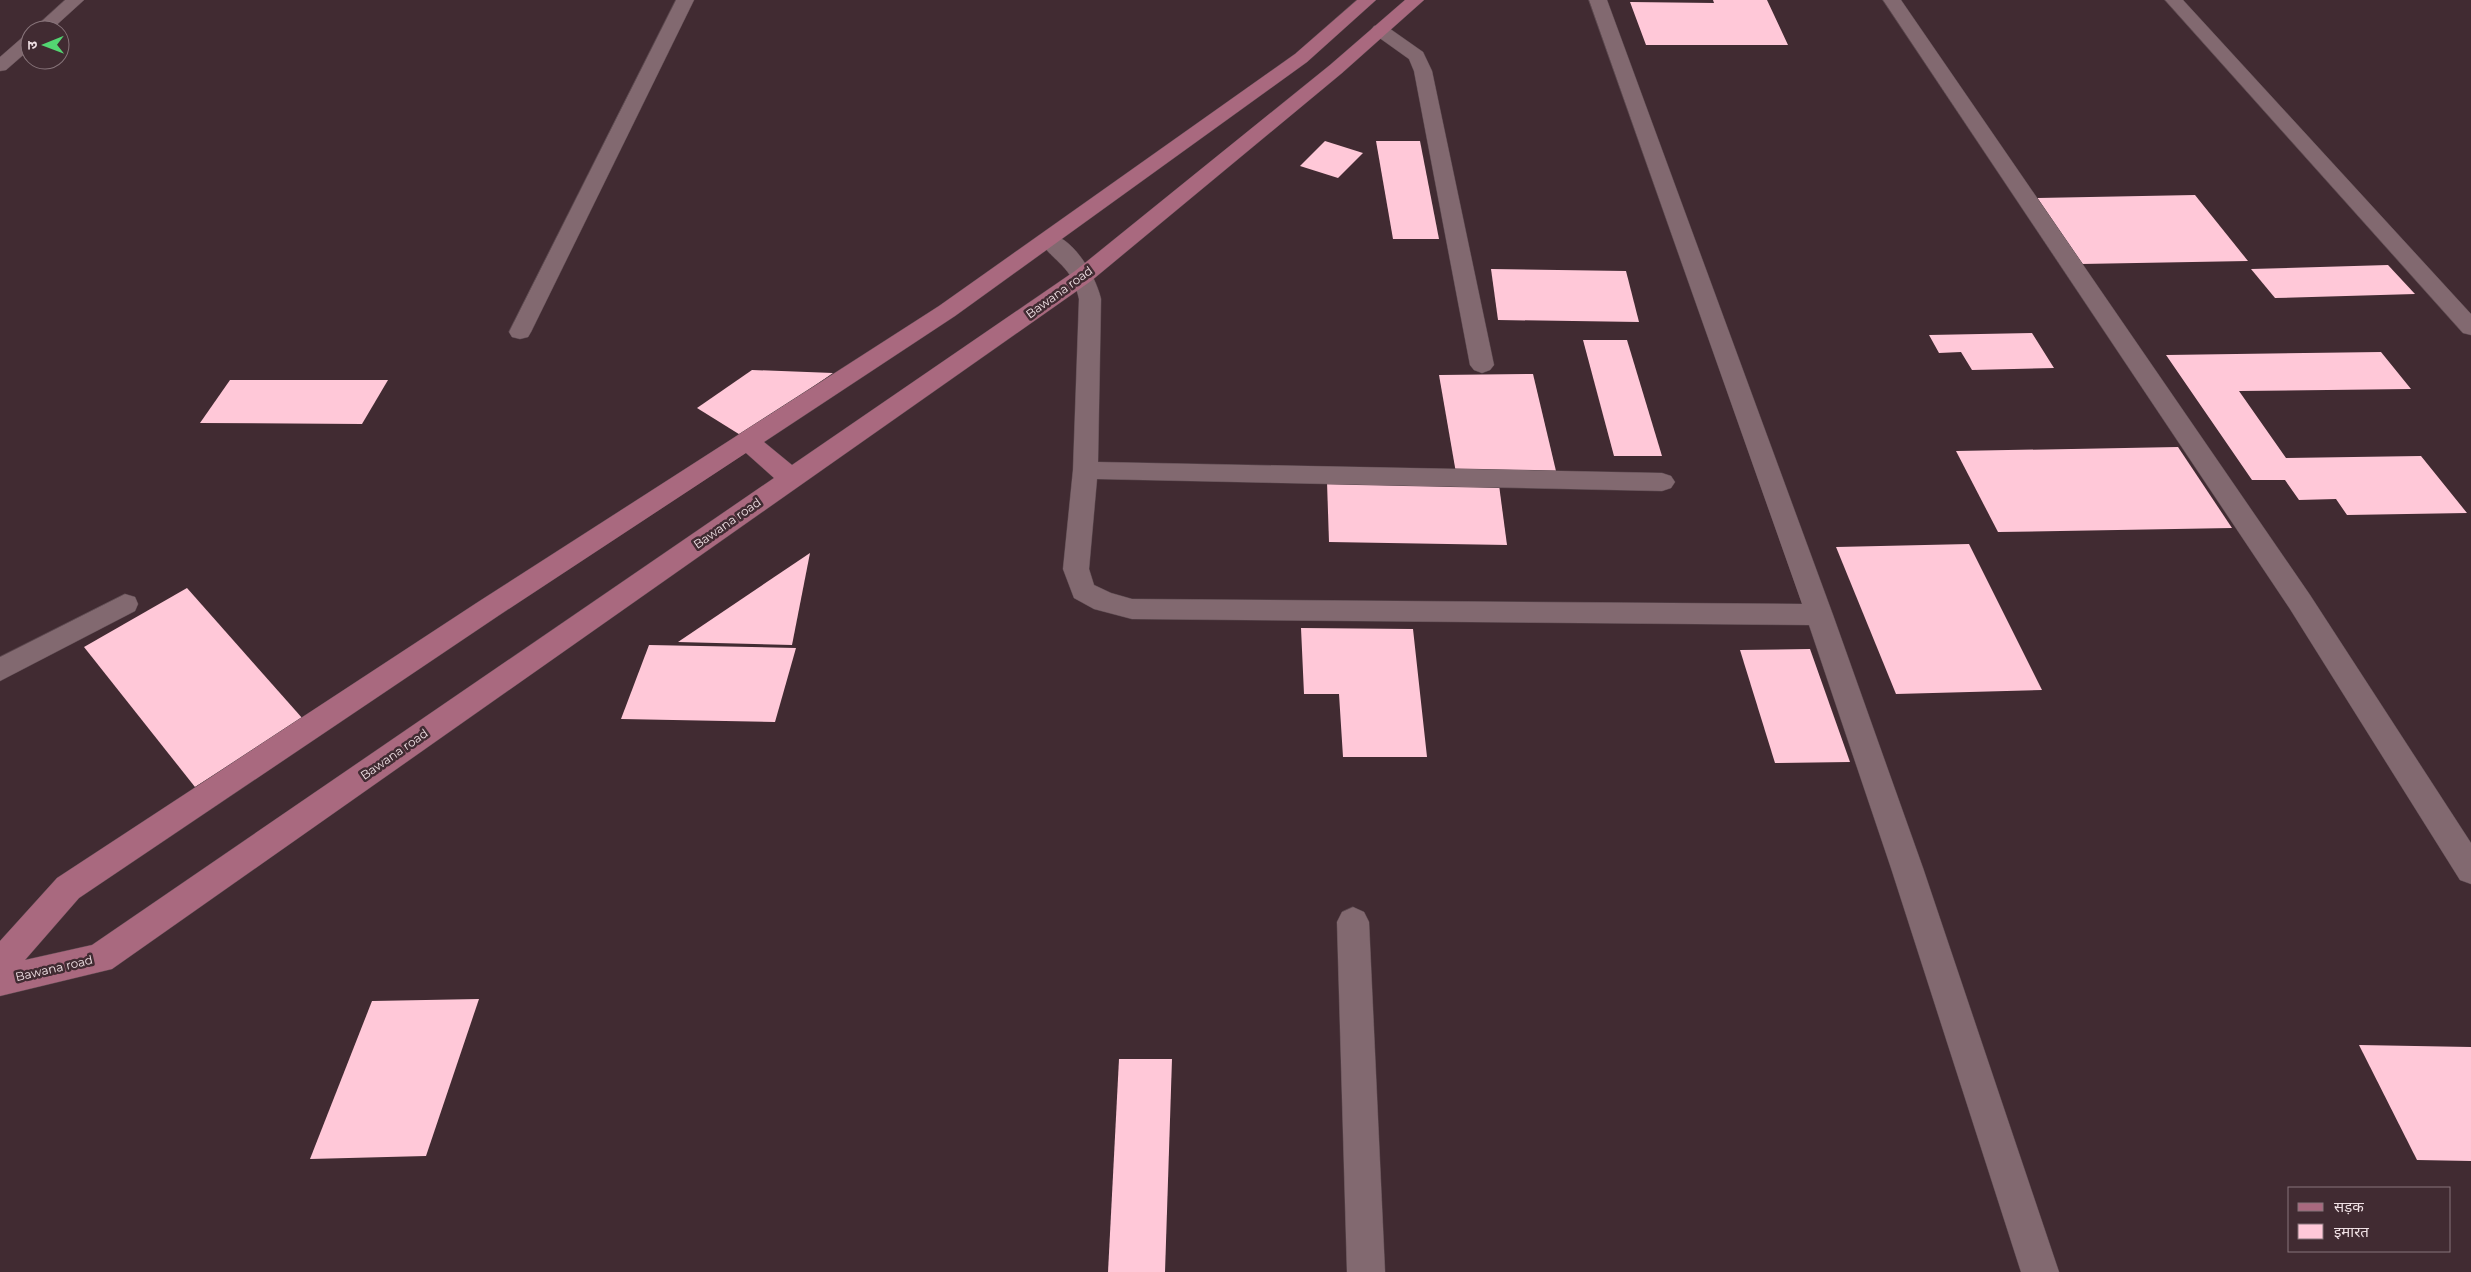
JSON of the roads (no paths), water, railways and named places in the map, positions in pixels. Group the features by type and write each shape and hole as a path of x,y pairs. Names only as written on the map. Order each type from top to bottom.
{"main road":[{"name":"Bawana road","path":"0,965 68,888 947,311 1301,58 1367,0"},
{"name":"Bawana road","path":"0,981 100,958 1083,276 1415,0"},
{"path":"747,441 791,478"}],"street":[{"path":"52,20 75,0"},
{"path":"520,332 685,0"},
{"path":"1598,0 1819,615 1904,859 2040,1272"},
{"path":"1892,0 2300,602 2471,870"},
{"path":"2174,0 2471,328"},
{"path":"1380,30 1417,56 1423,71 1482,365"},
{"path":"0,66 20,49"},
{"path":"1049,239 1074,262 1083,276 1090,299 1085,470 1076,569 1083,591 1104,602 1132,609 1819,615"},
{"path":"1085,470 1662,482"},
{"path":"0,670 125,604"},
{"path":"1353,922 1366,1272"}]}
